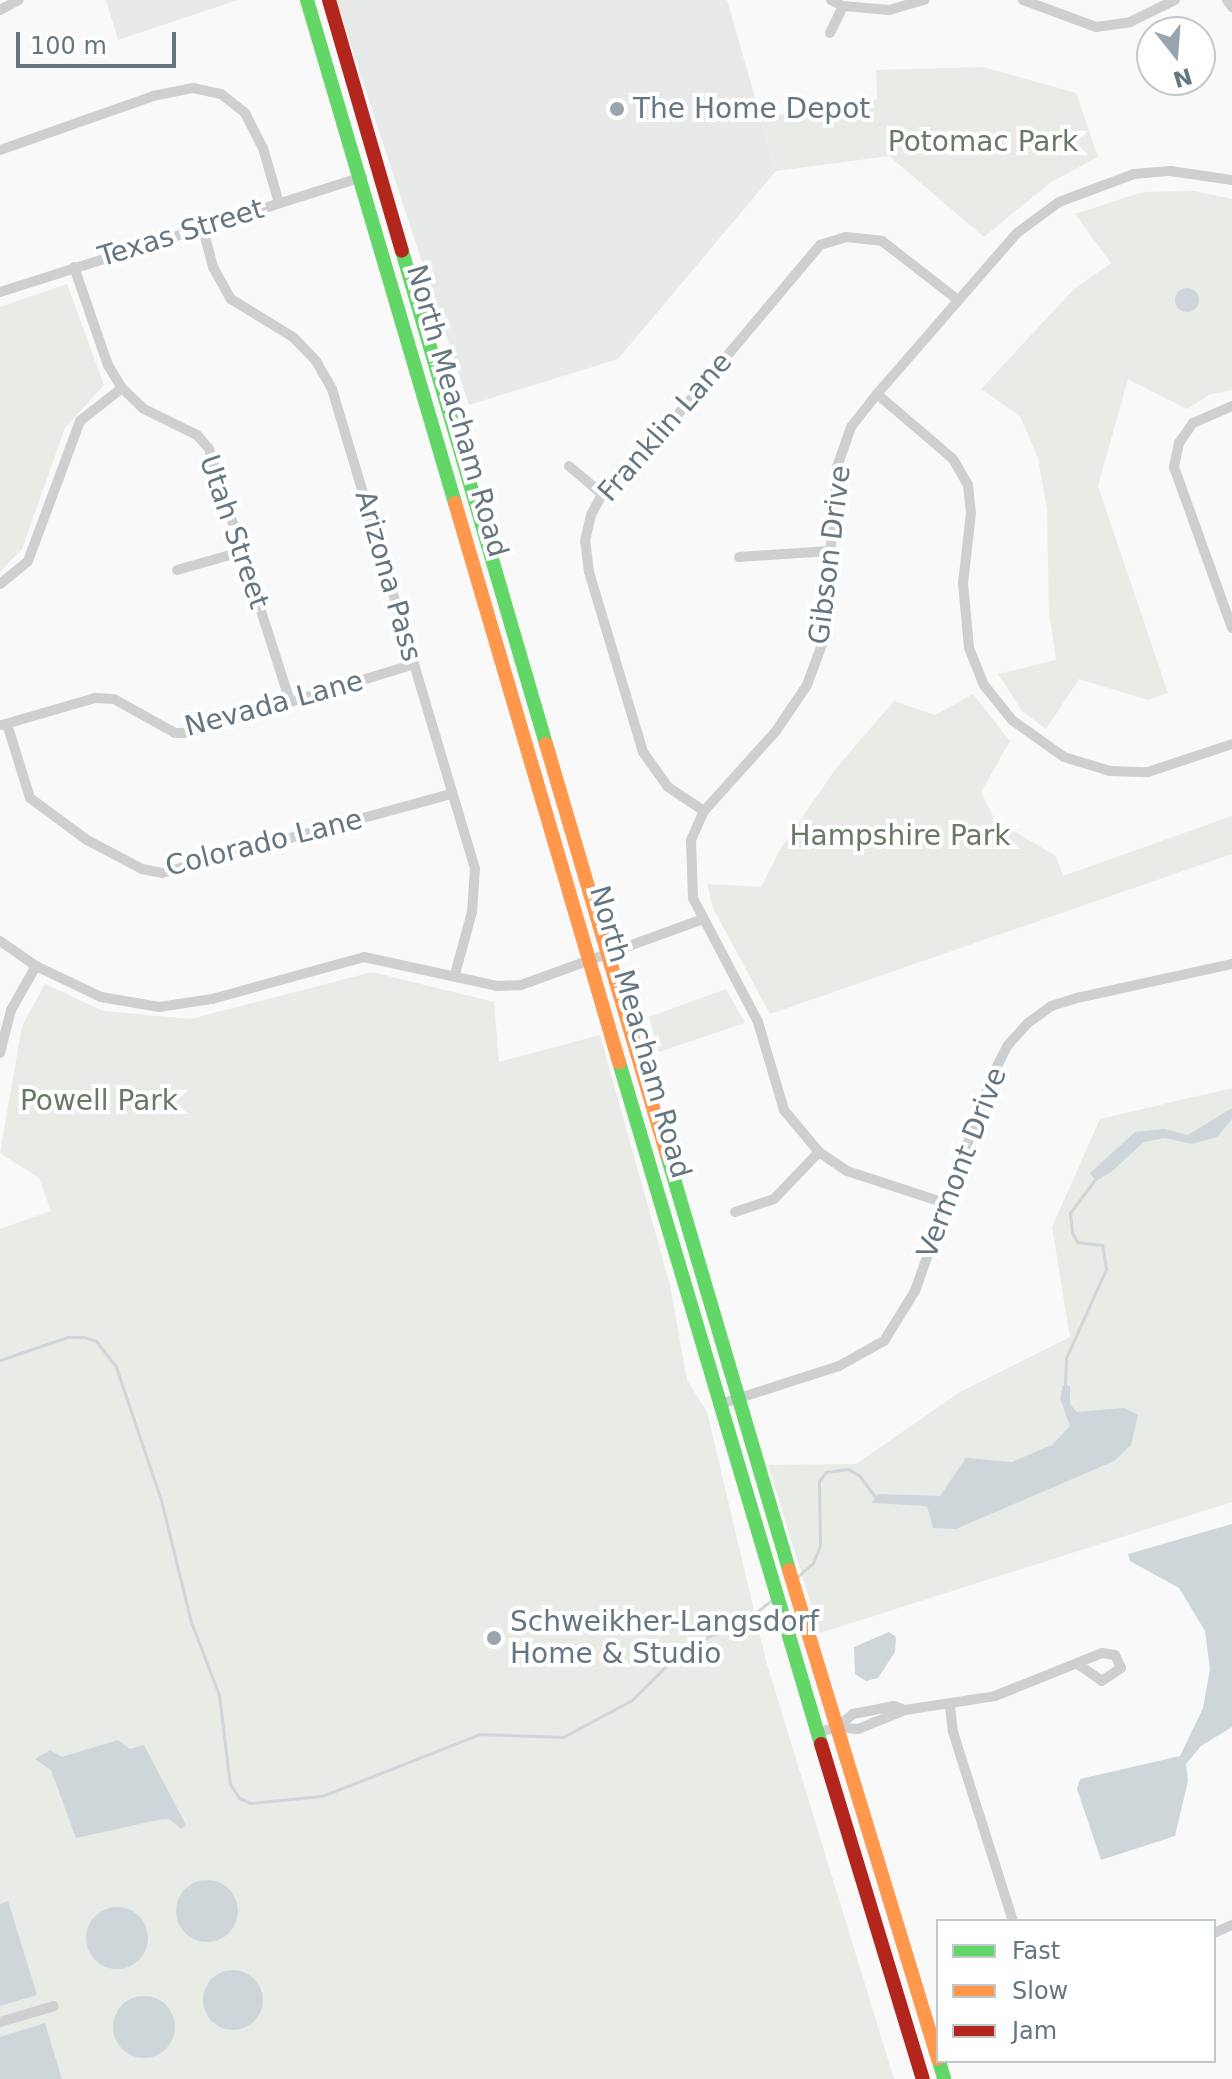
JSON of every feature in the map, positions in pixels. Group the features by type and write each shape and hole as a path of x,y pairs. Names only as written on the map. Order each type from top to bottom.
{"main road":[{"name":"North Meacham Road","path":"307,0 362,177 782,1616 923,2079"},
{"name":"North Meacham Road","path":"329,0 741,1398 798,1603 936,2053"}],"street":[{"path":"0,10 19,0"},
{"path":"831,0 843,6 889,10 925,0"},
{"path":"1023,0 1096,27 1130,22 1175,0"},
{"path":"1227,0 1232,7"},
{"path":"830,33 843,6"},
{"path":"0,150 153,96 193,88 221,94 245,113 263,148 279,203"},
{"name":"Gibson Drive","path":"945,1203 847,1171 819,1152 775,1093 758,1022 701,920 689,861 704,811 776,731 807,685 824,639 837,467 851,427 877,394 1035,217 1077,192 1107,180 1164,171 1232,180"},
{"name":"Texas Street","path":"0,292 202,225 362,177"},
{"name":"Arizona Pass","path":"202,225 213,267 231,299 293,337 316,361 332,389 450,794 475,868 472,912 455,974"},
{"name":"Franklin Lane","path":"704,811 668,787 643,752 585,541 602,494 648,450 820,245 846,237 882,241 958,300"},
{"name":"Utah Street","path":"74,267 108,365 122,388 144,409 197,435 209,449 290,702"},
{"path":"0,584 28,561 80,421 122,388"},
{"path":"877,394 953,459 968,485 971,513 963,583 969,648 984,685 1012,720 1064,757 1110,771 1148,772 1232,744"},
{"path":"1232,406 1193,423 1179,443 1174,467 1232,628"},
{"path":"569,466 602,494"},
{"path":"177,570 244,551"},
{"path":"739,557 829,551"},
{"name":"Nevada Lane","path":"3,725 95,698 114,699 175,733 189,733 414,664"},
{"name":"Colorado Lane","path":"3,725 30,798 87,840 142,869 162,873 450,794"},
{"path":"0,941 36,966 101,997 159,1007 212,999 364,957 455,974 497,986 521,985 592,960 609,950 701,920"},
{"name":"Vermont Drive","path":"721,1404 863,1356 884,1341 915,1291 990,1080 1008,1045 1028,1023 1051,1006 1077,998 1232,964"},
{"path":"0,1053 11,1010 36,966"},
{"path":"735,1212 774,1199 819,1152"},
{"path":"837,1727 858,1729 905,1710 995,1696 1078,1664"},
{"path":"950,1705 953,1732 1012,1919"},
{"path":"818,1733 837,1727 853,1714 894,1706 905,1710"},
{"path":"0,2022 54,2006"}],"shaded area":[{"path":"106,0 238,0 118,40"},
{"path":"336,0 727,0 776,171 618,359 469,405"},
{"path":"1182,288 1192,288 1199,295 1199,305 1192,312 1182,312 1175,305 1175,295"},
{"path":"1232,1108 1232,1119 1217,1137 1192,1144 1165,1138 1144,1142 1111,1172 1096,1181 1090,1173 1135,1132 1164,1129 1188,1135"},
{"path":"1063,1385 1070,1386 1070,1404 1077,1412 1124,1408 1138,1415 1131,1445 1114,1461 956,1529 933,1528 927,1506 872,1503 878,1494 940,1496 966,1458 1012,1462 1052,1445 1070,1426 1060,1398"},
{"path":"1232,1524 1232,1727 1201,1746 1186,1764 1188,1781 1175,1836 1101,1860 1077,1789 1080,1779 1180,1756 1203,1708 1210,1669 1205,1631 1179,1588 1130,1561 1128,1554"},
{"path":"889,1632 896,1637 895,1652 878,1678 866,1681 855,1674 854,1647"},
{"path":"118,1740 130,1749 144,1745 186,1825 181,1829 169,1819 76,1838 51,1770 35,1759 50,1750 62,1757"},
{"path":"207,1880 229,1889 238,1911 229,1933 207,1942 185,1933 176,1911 185,1889"},
{"path":"8,1901 37,1995 0,2006 0,1904"},
{"path":"117,1907 129,1909 139,1916 146,1926 146,1950 139,1960 129,1967 117,1969 105,1967 95,1960 88,1950 86,1938 88,1926 95,1916 105,1909"},
{"path":"233,1970 245,1972 254,1979 261,1988 261,2012 254,2021 245,2028 233,2030 221,2028 212,2021 205,2012 203,2000 205,1988 212,1979 221,1972"},
{"path":"144,1996 166,2005 175,2027 166,2049 144,2058 122,2049 113,2027 122,2005"},
{"path":"45,2023 62,2079 0,2079 0,2037"}],"green space":[{"name":"Potomac Park","path":"983,67 1076,93 1098,157 1051,182 984,237 889,156 776,171 761,118 877,99 876,70"},
{"path":"1195,191 1232,199 1232,390 1209,395 1187,409 1128,379 1098,486 1168,693 1148,700 1079,679 1046,729 1022,711 998,674 1056,660 1049,612 1047,509 1038,458 1020,416 981,389 1074,289 1111,263 1075,214 1143,192"},
{"path":"67,284 104,385 65,428 22,549 0,572 0,307"},
{"name":"Hampshire Park","path":"973,694 1010,741 981,792 995,820 1056,856 1063,876 1232,816 1232,854 770,1014 713,908 707,884 761,887 781,848 837,767 894,701 935,715"},
{"name":"Powell Park","path":"372,972 494,1002 499,1062 600,1035 670,1285 687,1380 707,1412 766,1661 894,2079 62,2079 45,2024 0,2037 0,2006 36,1995 8,1902 0,1904 0,1229 51,1211 39,1178 0,1153 22,1026 45,984 103,1011 191,1019","holes":["207,1880 182,1929 176,1910 189,1885","234,1970 252,1976 263,1991 216,2026 204,2009"]},
{"path":"726,989 745,1023 659,1052 649,1017"},
{"path":"1232,1088 1232,1502 820,1633 768,1465 856,1464 960,1392 1070,1337 1052,1227 1100,1119"}],"waterway":[{"path":"1065,1386 1066,1358 1106,1269 1102,1245 1077,1242 1072,1232 1070,1213 1096,1178"},
{"path":"0,1360 67,1337 84,1337 96,1341 116,1367 161,1500 191,1622 219,1695 230,1784 239,1798 251,1803 322,1796 480,1734 563,1737 632,1700 687,1645 743,1623 771,1600"},
{"path":"795,1579 813,1563 820,1546 819,1481 826,1472 848,1469 859,1475 876,1498"}],"traffic: fast":[{"path":"307,0 455,503"},
{"path":"402,251 546,744"},
{"path":"619,1062 821,1744"},
{"path":"667,1155 789,1570"},
{"path":"940,2063 944,2079"}],"traffic: slow":[{"path":"455,503 619,1062"},
{"path":"546,744 667,1155"},
{"path":"789,1570 936,2052"}],"traffic: jam":[{"path":"329,0 402,251"},
{"path":"821,1744 923,2079"}],"place":[{"name":"The Home Depot","path":"617,109"},
{"name":"Schweikher-Langsdorf Home & Studio","path":"494,1638"}]}
